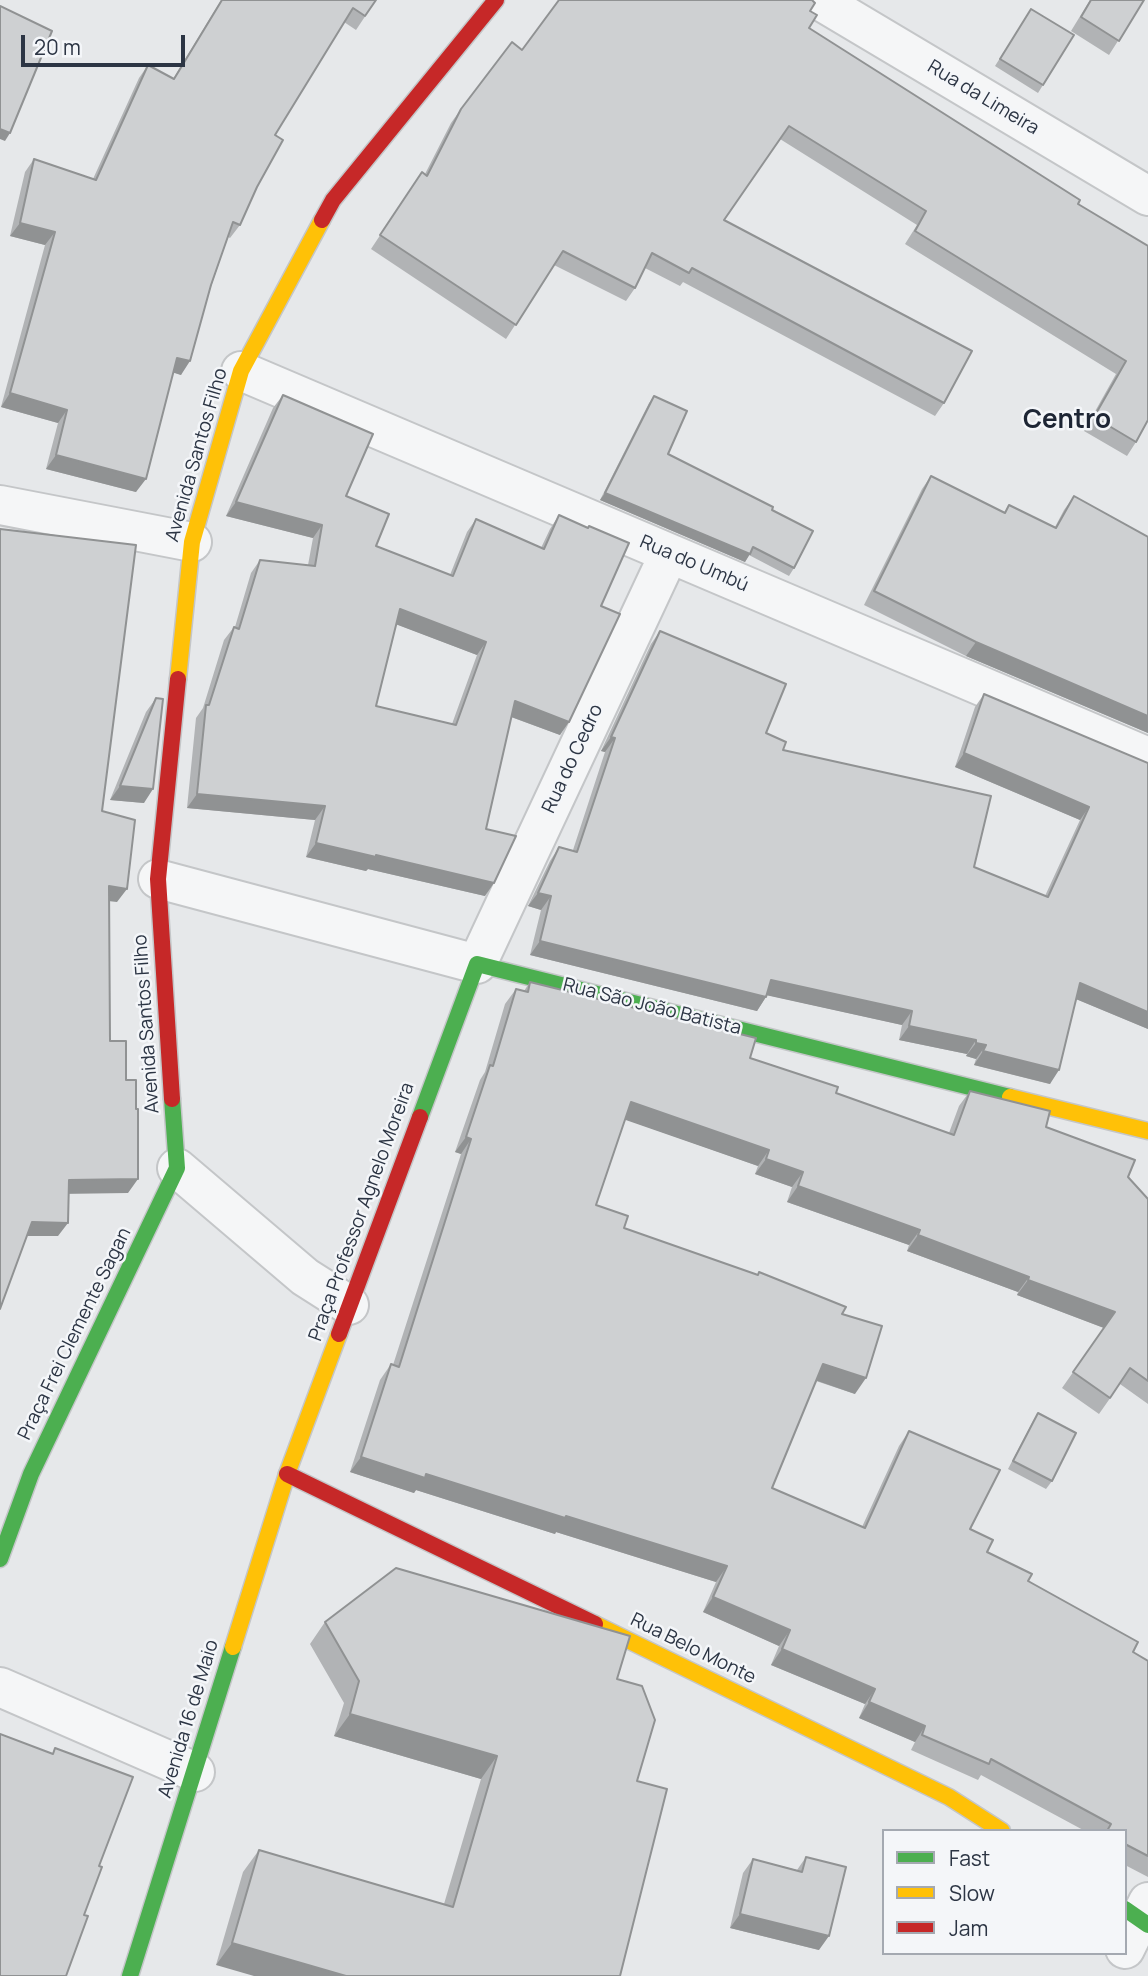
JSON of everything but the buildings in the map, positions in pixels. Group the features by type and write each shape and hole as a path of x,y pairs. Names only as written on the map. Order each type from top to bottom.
{"street":[{"name":"Avenida Santos Filho","path":"177,1168 158,879 191,542 241,371 333,200 496,0"},
{"name":"Rua da Limeira","path":"819,0 1148,196"},
{"name":"Rua do Umbú","path":"241,371 1148,757"},
{"path":"0,505 191,542"},
{"name":"Rua do Cedro","path":"477,964 669,554"},
{"name":"Rua São João Batista","path":"158,879 477,964 1148,1130"},
{"name":"Praça Professor Agnelo Moreira","path":"287,1474 477,964"},
{"path":"177,1168 305,1277 349,1305"},
{"name":"Praça Frei Clemente Sagan","path":"0,1559 31,1475 177,1168"},
{"name":"Avenida 16 de Maio","path":"130,1976 287,1474"},
{"name":"Rua Belo Monte","path":"287,1474 949,1797 999,1829"},
{"path":"0,1687 195,1772"},
{"path":"1127,1944 1135,1926"},
{"path":"1113,1976 1122,1955"}],"traffic: fast":[{"path":"420,1117 477,964 1010,1097"},
{"path":"0,1559 31,1474 177,1168 172,1099"},
{"path":"130,1976 233,1647"},
{"path":"1127,1910 1148,1925"}],"traffic: slow":[{"path":"178,679 192,542 241,371 322,220"},
{"path":"1010,1097 1148,1131"},
{"path":"233,1647 287,1474 339,1334"},
{"path":"595,1624 949,1797 999,1829"}],"traffic: jam":[{"path":"322,220 333,200 496,0"},
{"path":"172,1099 158,879 178,679"},
{"path":"339,1334 420,1117"},
{"path":"287,1474 595,1624"}],"district":[{"name":"Centro","path":"1067,421"}]}
